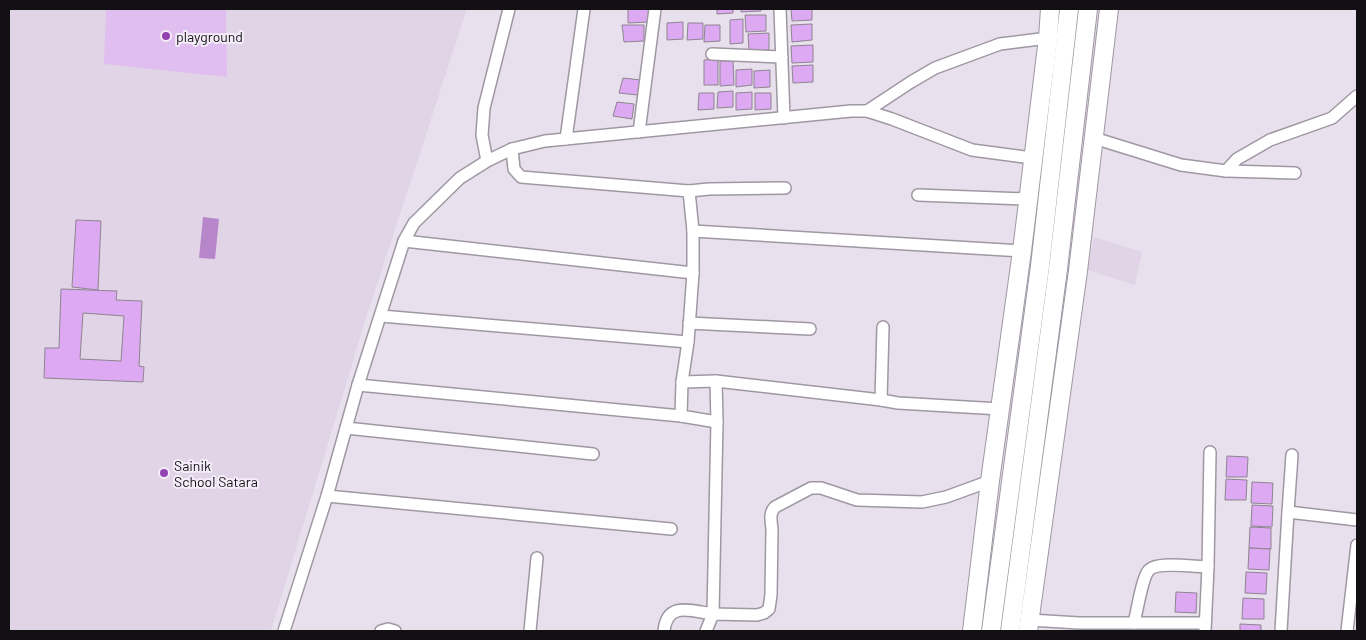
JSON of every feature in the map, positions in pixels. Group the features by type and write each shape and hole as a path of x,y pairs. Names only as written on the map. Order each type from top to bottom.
{"highway":[{"path":"972,631 990,481 1022,251 1050,9"},
{"path":"991,631 1040,266 1069,9"},
{"path":"1010,631 1058,269 1088,9"},
{"path":"1029,626 1078,271 1109,9"}],"street":[{"path":"487,161 482,134 484,108 509,9"},
{"path":"566,139 584,9"},
{"path":"639,132 655,9"},
{"path":"780,9 784,118"},
{"path":"867,111 935,68 1000,44 1048,38"},
{"path":"712,54 782,57"},
{"path":"1226,171 1238,159 1270,140 1332,118 1357,96"},
{"path":"284,631 327,496 358,385 404,241 414,223 460,178 487,161 512,149 545,141 851,111 867,111 892,119 972,150 1032,158"},
{"path":"1094,138 1181,164 1226,171 1295,173"},
{"path":"512,149 514,170 521,177 689,191 786,188"},
{"path":"681,416 682,382 688,342 692,273 693,231 689,191"},
{"path":"918,195 1028,199"},
{"path":"693,231 1022,251"},
{"path":"404,241 692,273"},
{"path":"381,316 688,342"},
{"path":"689,323 810,329"},
{"path":"881,400 883,327"},
{"path":"682,382 716,381 898,403 1000,409"},
{"path":"706,631 713,614 716,381"},
{"path":"358,385 681,416 716,422"},
{"path":"346,428 593,454"},
{"path":"1029,626 1079,622 1205,627 1210,452"},
{"path":"1281,631 1292,455"},
{"path":"664,631 667,617 671,612 680,610 713,614 757,615 769,609 771,596 771,511 775,506 811,488 821,488 857,500 922,502 946,497 990,481"},
{"path":"327,496 671,529"},
{"path":"1288,512 1357,520"},
{"path":"1347,631 1354,595 1357,546"},
{"path":"530,631 537,558"},
{"path":"1134,623 1145,576 1150,569 1160,565 1208,567"},
{"path":"381,631 388,629 396,631"}],"shaded area":[{"name":"Sainik School Satara","path":"9,9 467,9 367,315 271,631 9,631"},
{"name":"playground","path":"106,9 226,9 227,77 104,64"},
{"path":"203,217 219,219 215,259 199,258"},
{"path":"1094,237 1142,252 1135,285 1087,270"}],"building":[{"path":"628,9 649,9 649,22 628,23"},
{"path":"717,9 733,9 733,13 717,14"},
{"path":"741,9 761,9 761,11 741,12"},
{"path":"791,9 812,9 812,20 792,21"},
{"path":"745,15 766,15 766,31 746,32"},
{"path":"743,19 743,43 730,44 730,20"},
{"path":"683,22 683,39 667,40 667,23"},
{"path":"688,23 703,23 703,39 687,40"},
{"path":"812,24 812,40 792,42 791,25"},
{"path":"622,25 644,25 644,41 624,42"},
{"path":"705,25 720,25 720,41 704,42"},
{"path":"769,33 769,50 749,51 748,34"},
{"path":"813,45 813,62 792,63 791,46"},
{"path":"718,59 718,85 704,85 704,60"},
{"path":"720,61 733,61 734,85 720,86"},
{"path":"813,65 813,82 793,83 792,66"},
{"path":"752,69 752,85 736,87 736,70"},
{"path":"770,70 770,87 754,88 754,71"},
{"path":"623,78 641,80 638,95 619,93"},
{"path":"733,91 733,107 717,108 718,92"},
{"path":"752,92 752,109 736,110 736,93"},
{"path":"699,93 714,93 714,109 698,110"},
{"path":"755,93 771,93 771,109 755,110"},
{"path":"617,102 634,104 632,119 613,116"},
{"path":"76,220 101,221 98,290 72,287"},
{"path":"61,289 117,291 116,300 142,301 139,366 144,367 143,382 44,378 45,348 59,348","holes":["83,313 124,316 121,361 80,359"]},
{"path":"1227,456 1248,457 1247,477 1226,477"},
{"path":"1226,479 1247,480 1246,500 1225,500"},
{"path":"1252,482 1273,483 1272,504 1251,503"},
{"path":"1252,505 1273,506 1272,527 1251,526"},
{"path":"1250,527 1271,528 1271,549 1249,548"},
{"path":"1249,548 1270,549 1269,570 1248,569"},
{"path":"1246,572 1267,573 1266,594 1245,593"},
{"path":"1176,592 1197,593 1196,613 1175,612"},
{"path":"1243,598 1264,599 1264,619 1242,619"},
{"path":"1240,624 1261,625 1261,631 1240,631"}],"place":[{"name":"playground","path":"166,36"},
{"name":"Sainik School Satara","path":"164,473"}]}
